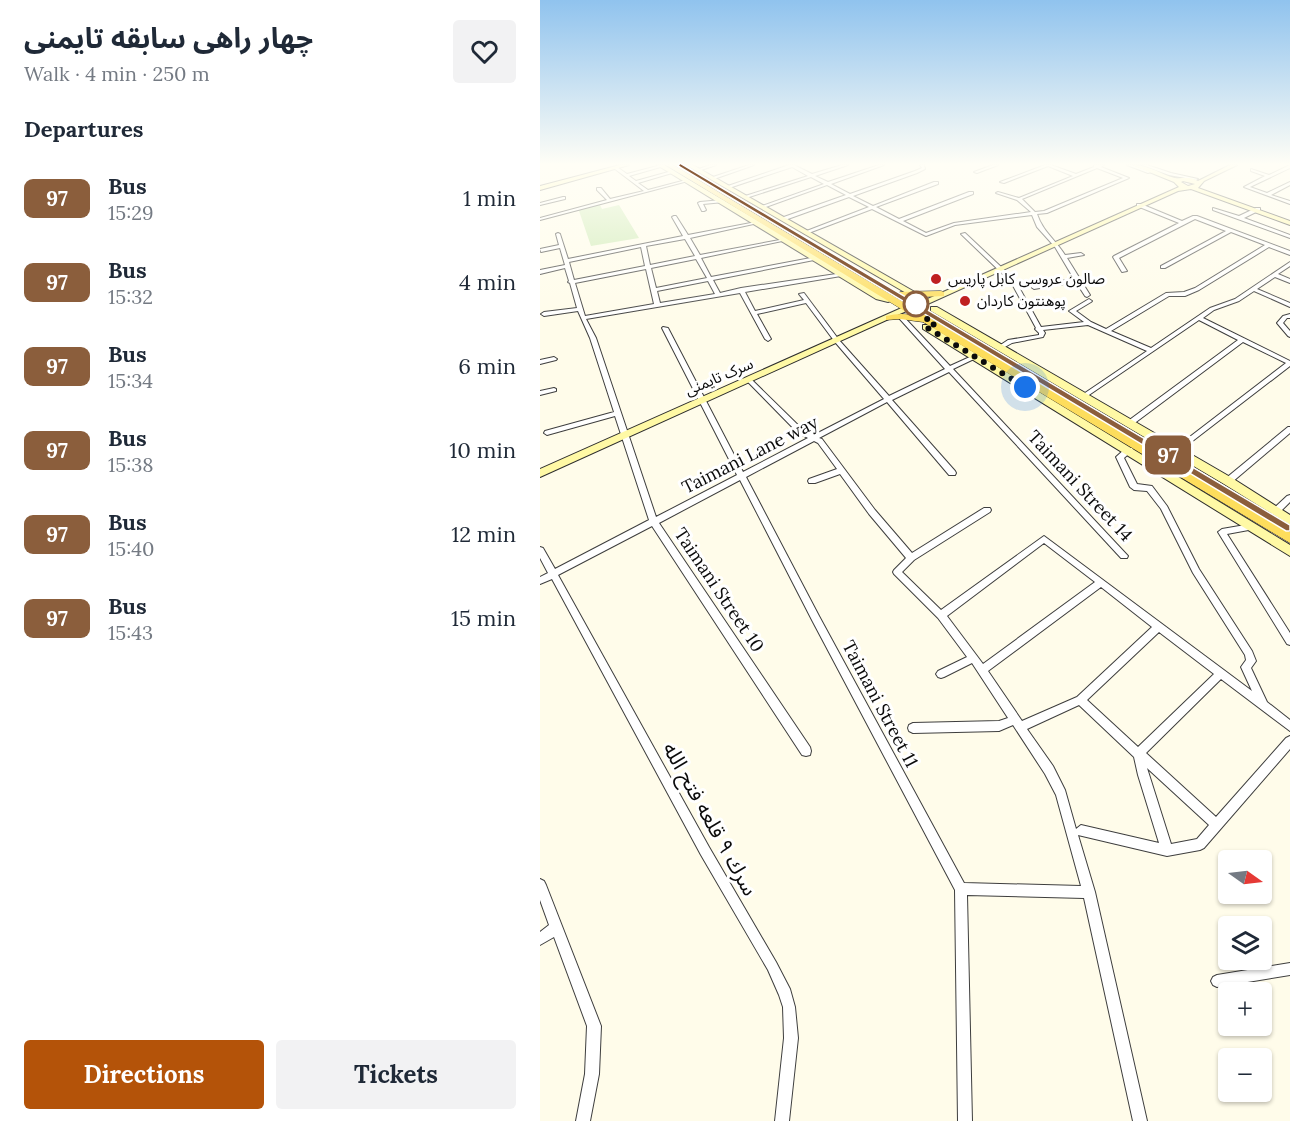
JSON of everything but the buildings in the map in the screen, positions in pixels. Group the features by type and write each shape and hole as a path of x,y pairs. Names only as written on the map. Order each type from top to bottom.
{"main road":[{"path":"768,217 783,225 867,285 936,319 1290,538"},
{"path":"770,217 856,265 893,297 893,307 889,318"},
{"path":"889,318 941,294"},
{"path":"936,319 936,298 941,294"},
{"path":"936,319 965,329 1290,528"}],"street":[{"path":"674,217 700,258 718,295"},
{"path":"747,217 841,274 867,285"},
{"path":"774,217 783,225 806,233 856,265 911,306"},
{"path":"783,225 800,217"},
{"path":"806,233 846,217"},
{"path":"892,217 926,235 954,224 1003,217"},
{"path":"899,221 908,217"},
{"path":"1036,217 1039,227 1065,257 1088,298 1072,311 1089,323 1150,350"},
{"path":"941,294 1111,217"},
{"path":"1171,217 1182,223"},
{"path":"1124,271 1116,257 1194,217"},
{"path":"1196,217 1290,253"},
{"path":"1240,218 1290,237"},
{"path":"540,272 566,263 756,223"},
{"path":"1164,267 1231,230"},
{"name":"Taimani Street 10","path":"558,234 571,282 583,318 593,338 654,522 806,752"},
{"path":"963,234 1013,281 1041,336 1011,341 1001,347"},
{"path":"571,282 785,240"},
{"path":"1108,330 1168,294 1185,294 1197,289 1269,245"},
{"path":"541,250 561,246"},
{"path":"643,246 657,304"},
{"path":"1065,257 1082,255"},
{"path":"653,290 816,259"},
{"path":"1084,396 1199,318 1253,289 1290,264"},
{"path":"583,318 841,274"},
{"path":"1275,275 1290,281"},
{"path":"1034,287 1077,280"},
{"path":"1253,289 1290,305"},
{"path":"741,290 768,339"},
{"path":"753,313 804,297 837,341 952,473"},
{"name":"Taimani Street 14","path":"911,306 914,333 1124,556"},
{"path":"544,314 580,309"},
{"path":"1290,316 1285,316 1280,323 1290,335"},
{"name":"سرک تایمنی","path":"540,473 889,318"},
{"path":"1177,451 1290,363 1199,318"},
{"path":"914,333 936,319 974,357 1129,450 1290,551"},
{"path":"1038,329 1089,323"},
{"name":"Taimani Street 11","path":"665,328 816,619 961,889 965,1121"},
{"path":"965,329 1001,347 1130,423 1290,521"},
{"path":"1130,423 1243,339"},
{"name":"Taimani Lane way","path":"540,581 888,399 974,357"},
{"path":"540,362 554,359"},
{"path":"749,380 799,430 813,440 820,441 872,512 911,558"},
{"path":"540,393 554,390"},
{"path":"547,433 618,413"},
{"path":"1228,481 1290,429"},
{"path":"1129,450 1120,457 1134,487 1149,488 1164,508 1196,571 1249,654 1251,661 1246,667 1263,706"},
{"path":"812,481 842,470"},
{"path":"1275,512 1290,498"},
{"path":"987,510 911,558 897,572 941,615 982,670 1049,770 1061,794 1089,892 1140,1121"},
{"path":"1251,528 1222,532 1290,641"},
{"path":"941,615 1044,538 1290,726"},
{"name":"سرك ٩ قلعه فتح الله","path":"540,550 772,966 785,994 789,1007 791,1038 782,1121"},
{"path":"982,670 1101,582"},
{"path":"913,728 1018,724 1080,700 1159,626"},
{"path":"941,674 973,658"},
{"path":"1139,753 1221,673"},
{"path":"1080,700 1217,825"},
{"path":"1082,831 1167,850 1200,844 1290,741"},
{"path":"1139,753 1143,775 1167,850"},
{"path":"540,885 594,1026 592,1074 583,1121"},
{"path":"961,889 1089,892"},
{"path":"540,939 556,927"},
{"path":"1217,981 1290,969"}],"green space":[{"path":"581,217 626,217 639,238 591,246"}],"bus line":[{"name":"97","path":"769,217 1290,528"}],"place":[{"name":"صالون عروسی کابل پاریس","path":"936,279"},
{"name":"پوهنتون کاردان","path":"965,301"}],"route":[{"path":"916,304 915,311 935,324 926,327 1025,387"}]}
